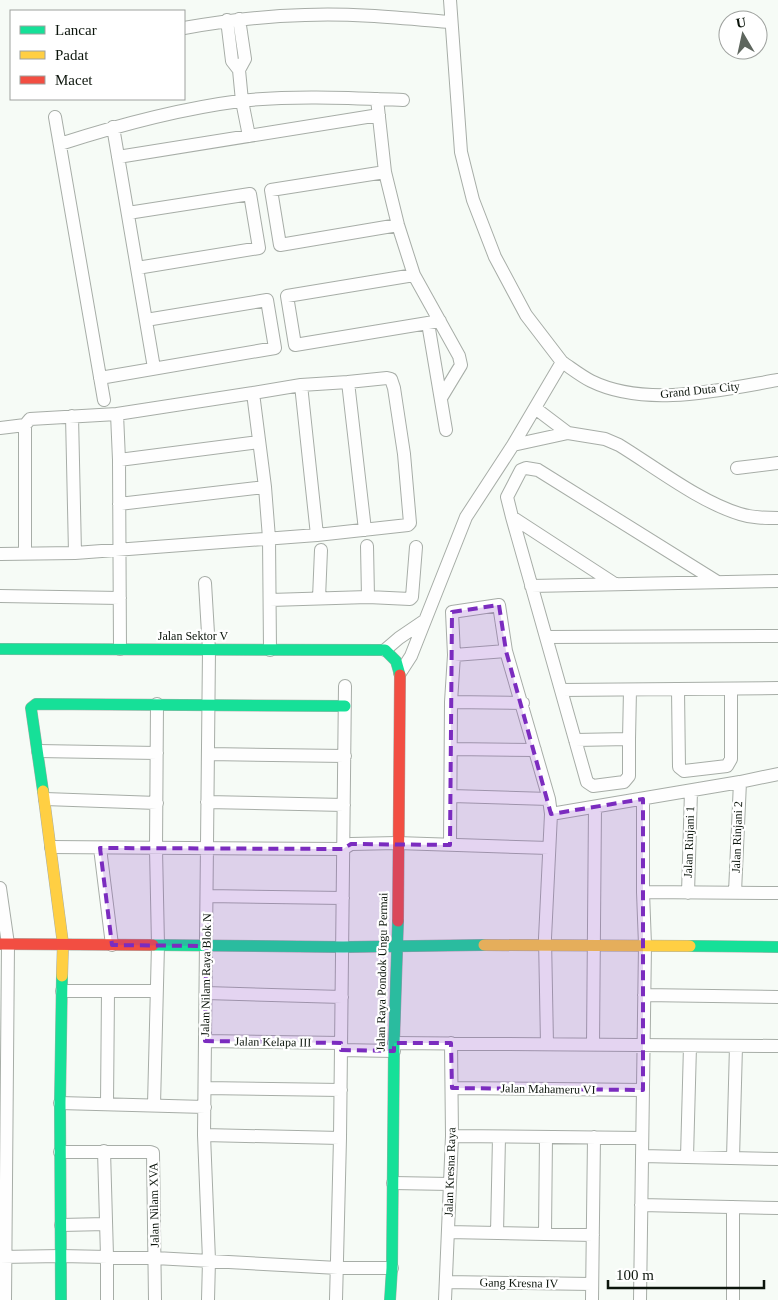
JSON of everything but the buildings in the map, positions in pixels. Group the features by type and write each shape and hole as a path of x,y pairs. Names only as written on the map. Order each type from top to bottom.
{"street":[{"name":"Grand Duta City","path":"450,0 450,22 461,152 473,200 495,257 526,315 562,362 591,381 632,394 656,396 684,394 778,380"},
{"path":"185,28 233,20 307,14 372,16 450,22"},
{"path":"233,20 232,61 239,70 242,101 249,136"},
{"path":"60,144 113,127 179,111 242,101 303,98 403,100"},
{"path":"377,99 385,172 398,225 414,275 434,322 459,356 461,365 440,398"},
{"path":"118,158 379,115"},
{"path":"55,117 104,400"},
{"path":"113,127 154,368"},
{"path":"385,172 271,190 280,245 398,225"},
{"path":"128,214 250,194 259,248 137,268"},
{"path":"414,275 287,296 295,345 434,322"},
{"path":"100,378 275,348 267,300 146,320"},
{"path":"434,322 440,398 446,430"},
{"path":"400,673 412,656 466,517 513,445 562,362"},
{"path":"0,554 25,554 75,553 120,557 269,538 408,525 410,523 404,454 391,379 301,385 117,414 30,419 25,425 25,554"},
{"path":"348,382 365,530"},
{"path":"301,385 317,535"},
{"path":"253,393 265,487 269,538 270,650"},
{"path":"535,408 568,433"},
{"path":"117,414 120,649"},
{"path":"72,416 75,553"},
{"path":"0,428 25,425"},
{"path":"513,445 568,433 605,439 619,445 703,498 727,509 757,518 778,518"},
{"path":"119,460 259,442"},
{"path":"738,468 778,463"},
{"path":"630,690 629,776 624,782 593,786 587,782 507,497 521,470 526,468 538,470 716,581"},
{"path":"119,504 265,487"},
{"path":"512,517 615,584"},
{"path":"367,546 368,597"},
{"path":"270,600 368,597 412,598 416,547"},
{"path":"318,598 321,550"},
{"path":"531,586 778,581"},
{"name":"Jalan Nilam Raya Blok N","path":"205,583 209,650 204,1107 209,1260 208,1300"},
{"path":"0,596 120,598"},
{"path":"450,845 452,796 451,702 454,655 452,612 499,605 506,651 549,799 545,944 546,1044"},
{"path":"385,650 424,621"},
{"path":"546,637 778,636"},
{"name":"Jalan Sektor V","path":"0,650 385,650"},
{"name":"Jalan Raya Pondok Ungu Permai","path":"385,650 392,654 396,660 400,673 398,946 394,1047 390,1300"},
{"path":"454,655 506,651"},
{"path":"336,1300 341,1090 345,686"},
{"path":"561,690 731,690 778,688"},
{"path":"678,690 679,767 684,772 727,766 731,760 731,690"},
{"path":"451,702 522,703"},
{"path":"154,1105 158,944 156,849 157,704"},
{"path":"61,1300 60,1103 63,944 38,750 30,710 34,705 208,704 345,706"},
{"path":"575,740 629,739"},
{"path":"451,749 535,750"},
{"path":"38,750 157,753"},
{"path":"208,754 345,756"},
{"path":"550,814 690,791 778,774"},
{"name":"Jalan Rinjani 2","path":"735,892 740,782"},
{"name":"Jalan Rinjani 1","path":"688,892 690,791"},
{"path":"452,796 549,799"},
{"path":"44,799 157,803"},
{"path":"640,1300 645,945 643,799"},
{"path":"207,802 344,805"},
{"path":"593,1045 595,807"},
{"path":"51,847 343,849 351,844 398,843 549,848"},
{"path":"100,848 112,945"},
{"path":"0,888 4,944 3,1257 5,1300"},
{"path":"643,892 778,893"},
{"path":"207,896 343,898"},
{"path":"4,944 158,944 206,946 545,944 778,947"},
{"path":"62,991 156,991"},
{"path":"107,1104 108,992"},
{"path":"206,993 342,998"},
{"path":"644,995 778,997"},
{"name":"Jalan Kelapa III","path":"205,1041 341,1047 394,1047 451,1043 778,1046"},
{"name":"Jalan Kresna Raya","path":"445,1300 452,1136 451,1043"},
{"path":"687,1157 690,1046"},
{"path":"733,1158 736,1046"},
{"path":"205,1088 341,1090"},
{"name":"Jalan Mahameru VI","path":"452,1088 643,1090"},
{"path":"60,1103 204,1107"},
{"path":"204,1135 340,1138"},
{"path":"452,1136 642,1138"},
{"path":"497,1233 499,1137"},
{"path":"545,1233 546,1137"},
{"path":"592,1300 594,1137"},
{"path":"60,1152 104,1152 107,1300"},
{"name":"Jalan Nilam XVA","path":"104,1152 153,1153 155,1300"},
{"path":"642,1156 778,1159"},
{"path":"393,1183 450,1184"},
{"path":"641,1205 778,1208"},
{"path":"733,1207 733,1300"},
{"path":"61,1225 106,1224"},
{"path":"448,1232 593,1235"},
{"path":"3,1257 107,1256 338,1268 392,1268"},
{"name":"Gang Kresna IV","path":"446,1282 592,1284"}],"highlighted area":[{"path":"499,605 506,651 551,814 643,799 643,1090 452,1088 451,1043 394,1043 394,1051 341,1050 341,1043 205,1041 206,946 112,945 100,848 343,849 351,844 450,845 452,612"}],"traffic: fast":[{"path":"0,649 385,650 396,661 400,675"},
{"path":"43,791 31,708 36,704 345,706"},
{"path":"390,1300 398,921"},
{"path":"153,945 343,947 484,945"},
{"path":"690,946 778,947"},
{"path":"61,1300 60,1103 62,976"}],"traffic: slow":[{"path":"43,791 63,944 62,976"},
{"path":"484,945 690,946"}],"traffic: jam":[{"path":"398,921 400,675"},
{"path":"0,944 153,945"}]}
